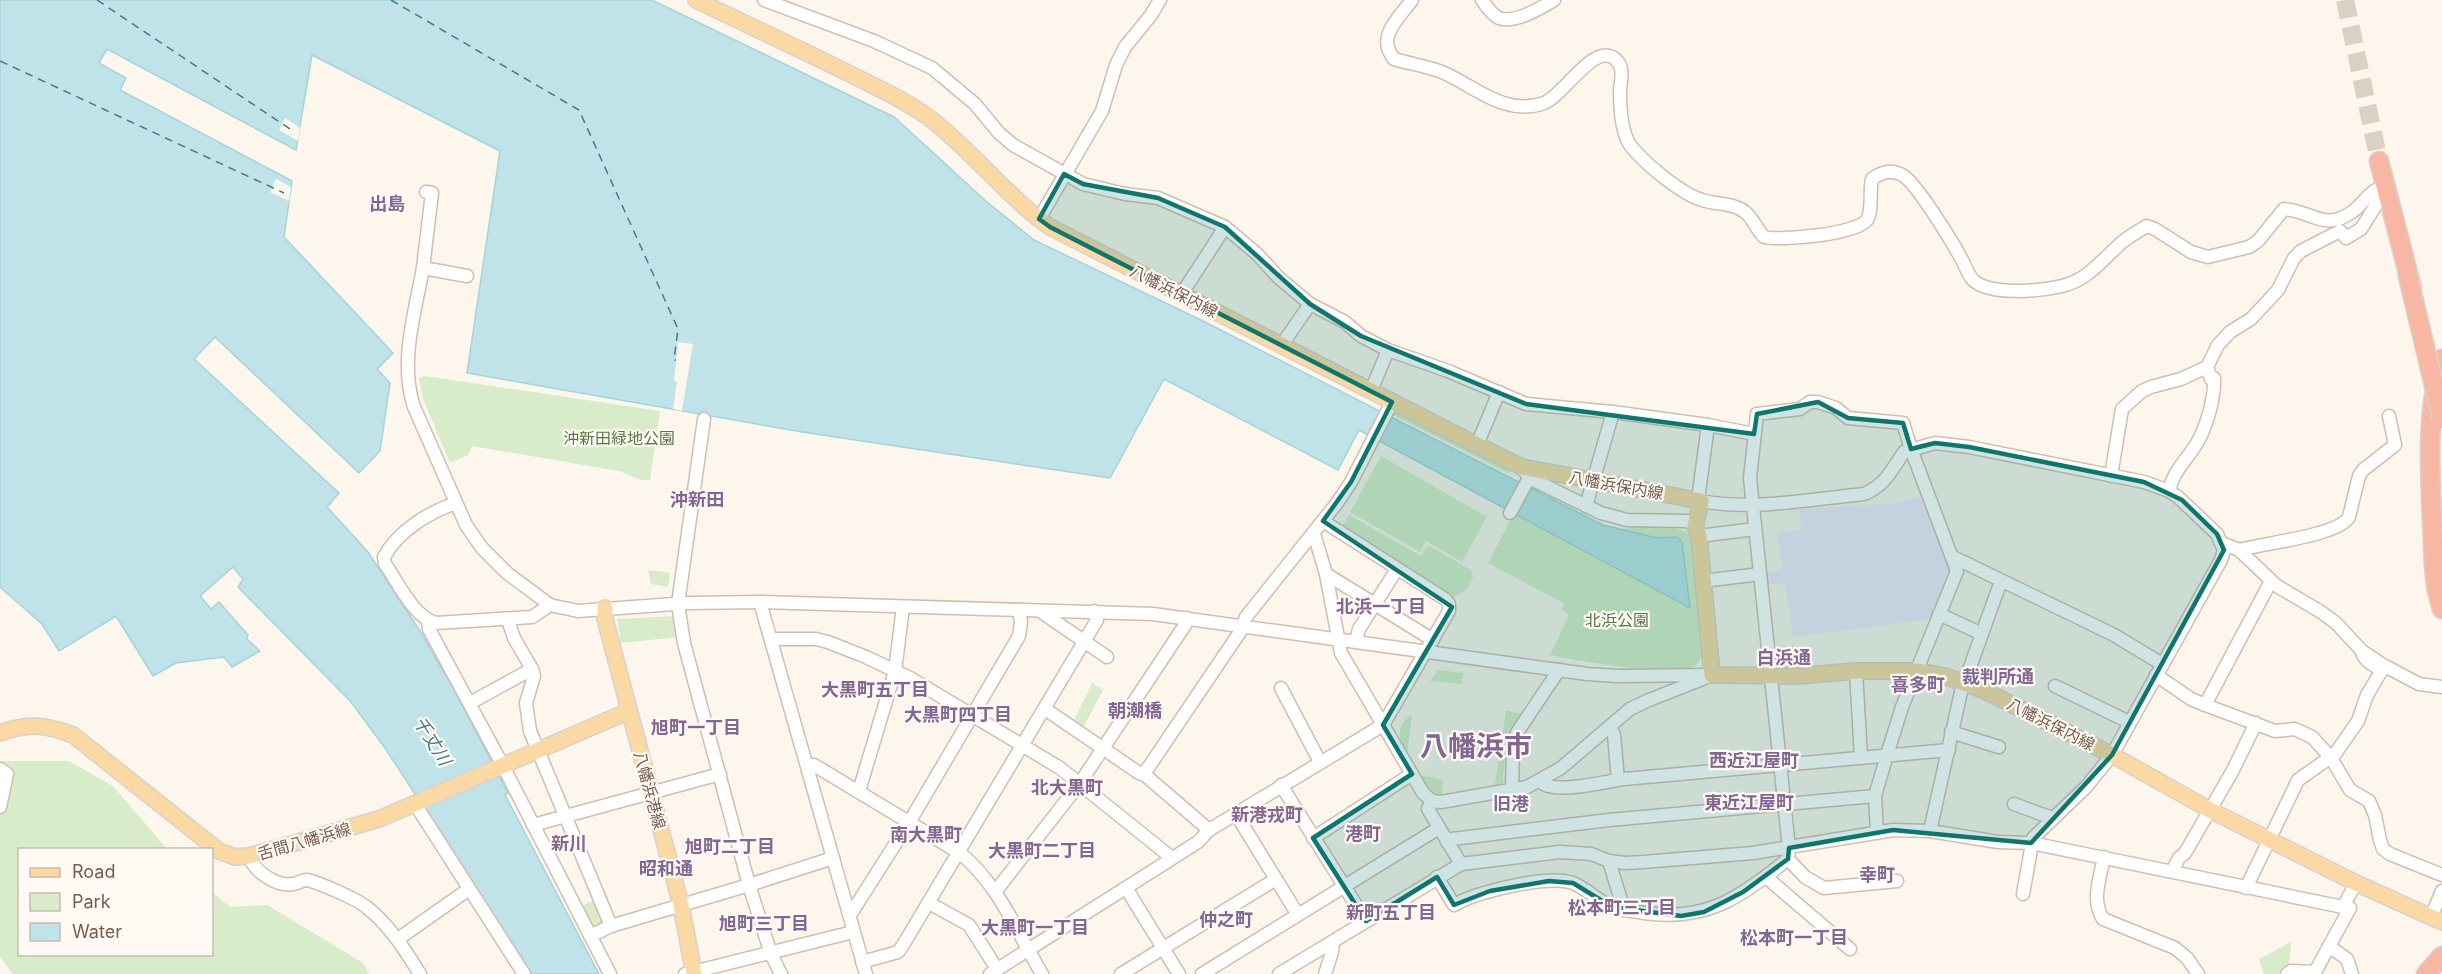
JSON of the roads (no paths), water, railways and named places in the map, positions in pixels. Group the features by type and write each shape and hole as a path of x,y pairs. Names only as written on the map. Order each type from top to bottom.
{"highway":[{"path":"2379,161 2442,419"},
{"path":"2407,272 2442,379"},
{"path":"2435,353 2442,395"},
{"path":"2435,353 2429,434 2438,538 2433,561 2437,593 2442,609"},
{"path":"2426,974 2442,956"}],"main road":[{"name":"八幡浜保内線","path":"696,0 902,100 927,116 1050,227 1371,391 1389,407 1477,445 1525,476 1592,480 1699,500"},
{"path":"1699,500 1697,531 1712,675"},
{"name":"八幡浜港線","path":"605,608 604,619 681,905 691,973"},
{"name":"八幡浜保内線","path":"1712,675 1797,676 1856,671 1918,671 1945,676 2112,755 2210,810 2356,883 2436,919"},
{"name":"舌間八幡浜線","path":"0,733 27,725 50,726 73,735 219,850 235,856 249,856 379,819 629,711"}],"street":[{"path":"764,0 874,41 932,68 975,104 999,133 1013,144 1083,184 1125,194 1158,198 1225,227 1310,304 1345,322 1361,336 1388,350 1448,371 1526,404 1613,412 1708,425 1754,434"},
{"path":"1039,219 1102,111 1116,65 1125,47 1160,0"},
{"path":"1412,0 1389,32 1386,42 1389,53 1394,59 1443,73 1482,95 1510,106 1545,102 1557,94 1586,65 1602,56 1609,56 1617,60 1621,68 1620,94 1624,130 1628,141 1637,154 1688,194 1702,201 1734,206 1747,213 1764,237 1777,240 1855,229 1866,221 1870,212 1869,192 1872,179 1880,173 1901,174 1911,182 1954,246 1974,281 1983,286 2002,290 2024,291 2060,287 2077,282 2090,274 2118,245 2147,226 2155,228 2191,252 2208,257 2249,247 2258,241 2284,209 2336,222 2359,207 2370,194 2376,190 2381,192 2381,197 2361,229 2346,238 2340,231 2301,251 2294,258 2278,290 2251,320 2230,332 2218,345 2207,367 2181,379 2142,391 2122,410 2111,476"},
{"path":"1482,0 1496,16 1503,19 1516,17 1554,0"},
{"path":"426,192 432,194 423,268 410,344 408,389 466,525 482,548 507,573 550,605 578,610 760,602 1094,611 1187,618 1338,639 1430,646 1559,670 1618,676 1712,675"},
{"path":"1181,295 1225,227"},
{"path":"423,268 467,276"},
{"path":"1281,346 1310,304"},
{"path":"1371,391 1388,350"},
{"path":"2169,491 2172,477 2198,442 2205,424 2214,387 2214,378 2211,379 2207,367"},
{"path":"1477,445 1499,392"},
{"path":"1877,833 1875,796 1887,755 1902,706 1957,571 1903,423 1848,418 1836,408 1810,402 1800,409 1757,414 1750,478 1788,853 1805,877 1824,888 1897,881"},
{"path":"1145,775 1240,632 1246,617 1314,534 1351,482 1389,407"},
{"path":"1586,506 1613,412"},
{"path":"2239,550 2325,532 2346,523 2359,476 2395,445 2388,416"},
{"path":"704,419 678,604 684,643 749,885 771,954 781,974"},
{"path":"1708,425 1699,500 1725,505 1752,505 1864,495 1884,483 1904,452 1935,443 1969,447 2144,482 2169,491 2217,534 2224,550 2221,560 2112,755 2086,787 2032,837 2023,894"},
{"path":"1510,513 1525,476 1586,506 1627,520 1688,521 1697,531 1755,530"},
{"path":"456,503 425,517 389,548 384,557 386,564 419,615 436,623 508,620 532,617 550,605"},
{"path":"929,903 969,925 994,972 1198,842 1209,830 1383,725 1430,646 1449,611 1449,604 1445,599 1323,521"},
{"path":"1314,534 1326,574 1341,653 1423,793 1432,801 1441,802 1512,791 1540,781 1561,768 1630,709 1712,675"},
{"path":"2222,543 2239,550 2271,581 2328,618 2362,651 2383,665 2420,684 2442,687"},
{"path":"1953,557 2114,635 2159,670 2191,699 2275,731 2295,729 2312,737 2331,758 2350,790 2369,801 2375,814 2383,849 2442,875"},
{"path":"1356,640 1359,629 1397,569"},
{"path":"1326,574 1374,605 1430,646"},
{"path":"1703,581 1760,574"},
{"path":"1930,831 1964,683 2001,581"},
{"path":"2205,705 2271,581"},
{"path":"760,602 864,968 898,952 960,853 1097,620 1094,611"},
{"path":"859,791 895,670 903,607"},
{"path":"850,915 1019,636 1022,622 1019,610"},
{"path":"1040,610 1107,657"},
{"path":"1939,614 1982,634"},
{"path":"995,891 1080,783 1185,625 1187,618"},
{"path":"508,620 514,638 534,676 529,688 527,710 530,731 611,926"},
{"path":"428,621 429,629 470,703 500,765 610,974"},
{"path":"771,639 816,639 895,670 1060,768 1172,858"},
{"path":"2246,888 2298,780 2331,758 2358,721 2367,695 2382,670 2369,662 2362,651"},
{"path":"470,703 532,669"},
{"path":"1512,791 1514,744 1518,731 1559,670"},
{"path":"1856,671 1862,758"},
{"path":"2055,686 2129,722"},
{"path":"1281,688 1320,762"},
{"path":"1045,710 1145,775 1209,830"},
{"path":"2172,872 2232,772 2256,723"},
{"path":"1610,727 1614,735 1618,780"},
{"path":"1951,732 1999,747"},
{"path":"1540,781 1543,785 1558,788 1618,780 1949,750"},
{"path":"808,765 814,765 859,791 960,853 972,863 995,891 1030,949 1042,974"},
{"path":"0,770 7,774 0,807"},
{"path":"533,825 720,774"},
{"path":"1313,838 1412,774"},
{"path":"1281,785 1366,921"},
{"path":"1448,842 1452,839 1609,820 1875,796"},
{"path":"1432,801 1428,809 1461,864"},
{"path":"417,803 524,974"},
{"path":"2014,804 2052,818"},
{"path":"1236,813 1298,915"},
{"path":"1202,974 1438,828"},
{"path":"1279,974 1461,864 1560,852 1591,854 1609,861 1625,863 1788,853 1893,830 1930,831 1998,842 2031,843 2350,908 2316,972 2290,971 2287,974"},
{"path":"1437,877 1454,905 1468,897 1490,891 1549,881 1573,883 1612,907 1682,916 1704,912 1724,904 1766,877 1788,853"},
{"path":"249,856 257,871 280,883 291,885 305,880 341,893 365,906 398,939 420,974"},
{"path":"2104,857 2096,897 2098,910 2103,919 2175,948 2187,958 2198,974"},
{"path":"590,936 611,926 833,858"},
{"path":"1609,861 1624,910"},
{"path":"1766,877 1850,949"},
{"path":"1121,974 1276,879"},
{"path":"2343,907 2356,883"},
{"path":"1126,888 1179,974"},
{"path":"398,939 469,889"},
{"path":"2436,919 2442,891"},
{"path":"691,973 853,932"},
{"path":"1325,974 1333,942"},
{"path":"2329,946 2348,959 2352,974"}],"water":[{"name":"千丈川","path":"0,0 652,0 894,117 987,202 1034,240 1201,320 1603,525 1657,538 1677,537 1682,542 1690,608 1359,430 1338,470 1164,379 1110,478 802,432 467,373 500,151 312,55 296,150 107,49 99,63 126,78 120,90 292,181 284,237 393,353 377,369 390,383 380,451 359,473 215,337 194,359 339,493 327,507 368,552 420,631 452,686 508,793 505,795 599,974 532,974 385,748 351,702 238,587 243,579 233,567 200,596 211,609 219,602 248,635 247,639 260,651 232,667 224,657 176,663 153,676 116,616 59,651 42,624 0,587"}],"tunnel":[{"path":"2345,0 2379,161"}],"district":[{"name":"出島","path":"387,204"},
{"name":"沖新田","path":"697,500"},
{"name":"北浜一丁目","path":"1381,607"},
{"name":"白浜通","path":"1784,658"},
{"name":"裁判所通","path":"1998,677"},
{"name":"喜多町","path":"1918,685"},
{"name":"大黒町五丁目","path":"875,690"},
{"name":"朝潮橋","path":"1135,711"},
{"name":"大黒町四丁目","path":"958,715"},
{"name":"旭町一丁目","path":"696,728"},
{"name":"八幡浜市","path":"1476,746"},
{"name":"西近江屋町","path":"1754,761"},
{"name":"北大黒町","path":"1067,788"},
{"name":"東近江屋町","path":"1749,803"},
{"name":"旧港","path":"1511,804"},
{"name":"新港戎町","path":"1267,815"},
{"name":"港町","path":"1363,834"},
{"name":"南大黒町","path":"926,835"},
{"name":"新川","path":"569,844"},
{"name":"旭町二丁目","path":"730,847"},
{"name":"大黒町二丁目","path":"1042,851"},
{"name":"昭和通","path":"666,869"},
{"name":"幸町","path":"1877,875"},
{"name":"松本町三丁目","path":"1622,908"},
{"name":"新町五丁目","path":"1391,913"},
{"name":"仲之町","path":"1226,920"},
{"name":"旭町三丁目","path":"764,924"},
{"name":"大黒町一丁目","path":"1035,928"},
{"name":"松本町一丁目","path":"1794,938"}],"park label":[{"name":"沖新田緑地公園","path":"619,438"},
{"name":"北浜公園","path":"1617,620"}]}
